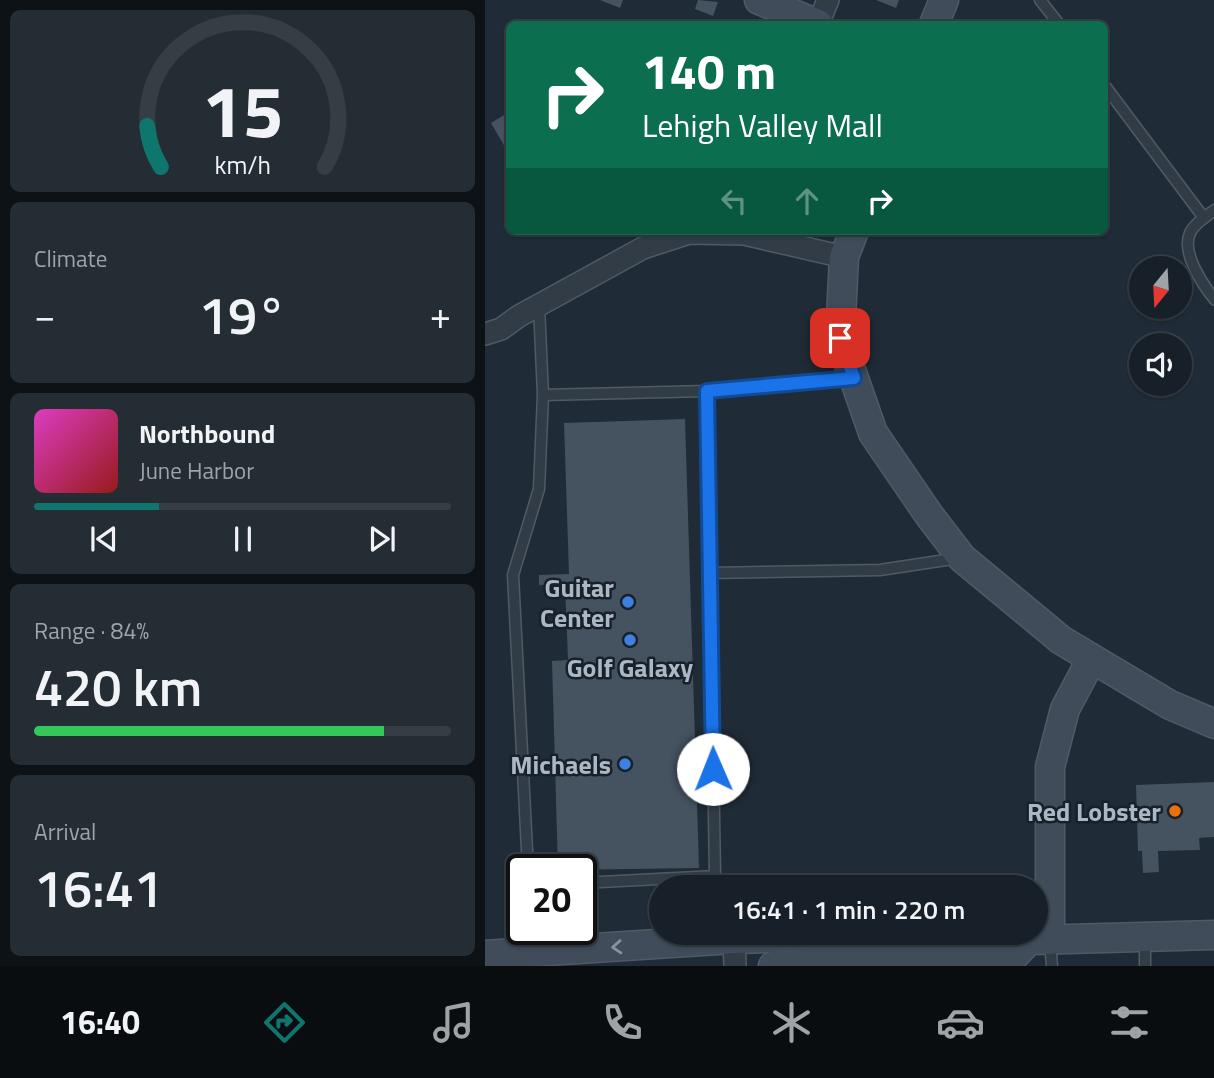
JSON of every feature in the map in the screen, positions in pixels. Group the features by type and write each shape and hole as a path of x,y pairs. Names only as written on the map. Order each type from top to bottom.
{"street":[{"path":"759,0 811,21"},
{"path":"819,21 828,0"},
{"path":"935,21 943,0"},
{"path":"485,334 501,329 643,248 683,235"},
{"path":"754,235 849,244 840,338 873,433 962,558 1061,640 1091,660 1170,705 1214,724"},
{"path":"1042,875 1050,766 1065,709 1091,660"},
{"path":"1048,944 1214,935"},
{"path":"485,955 735,953 822,945"},
{"path":"773,966 1012,958 1037,945"}],"lane":[{"path":"1040,0 1056,21"},
{"path":"1108,90 1204,218"},
{"path":"1214,210 1190,232 1187,243 1197,277 1214,300"},
{"path":"527,854 512,575 539,489 543,395 539,306"},
{"path":"543,395 707,391 854,378"},
{"path":"597,882 715,876 707,391"},
{"path":"710,573 880,570 962,558"},
{"path":"1145,937 1145,966"}],"building":[{"path":"600,0 623,0 620,8"},
{"path":"698,0 718,2 713,16 695,9"},
{"path":"876,0 899,0 896,8"},
{"path":"506,114 506,149 491,123"},
{"path":"685,419 699,868 597,869 597,854 558,854 552,661 568,660 565,584 539,585 539,575 569,574 564,423"},
{"name":"Red Lobster","path":"1215,782 1215,837 1199,838 1200,850 1158,851 1159,872 1143,873 1142,851 1138,851 1136,785"}],"place":[{"name":"Guitar Center","path":"628,602"},
{"name":"Golf Galaxy","path":"630,640"},
{"name":"Michaels","path":"625,764"},
{"name":"Red Lobster","path":"1175,811"}],"route":[{"path":"713,769 707,391 854,378 840,338"}]}
